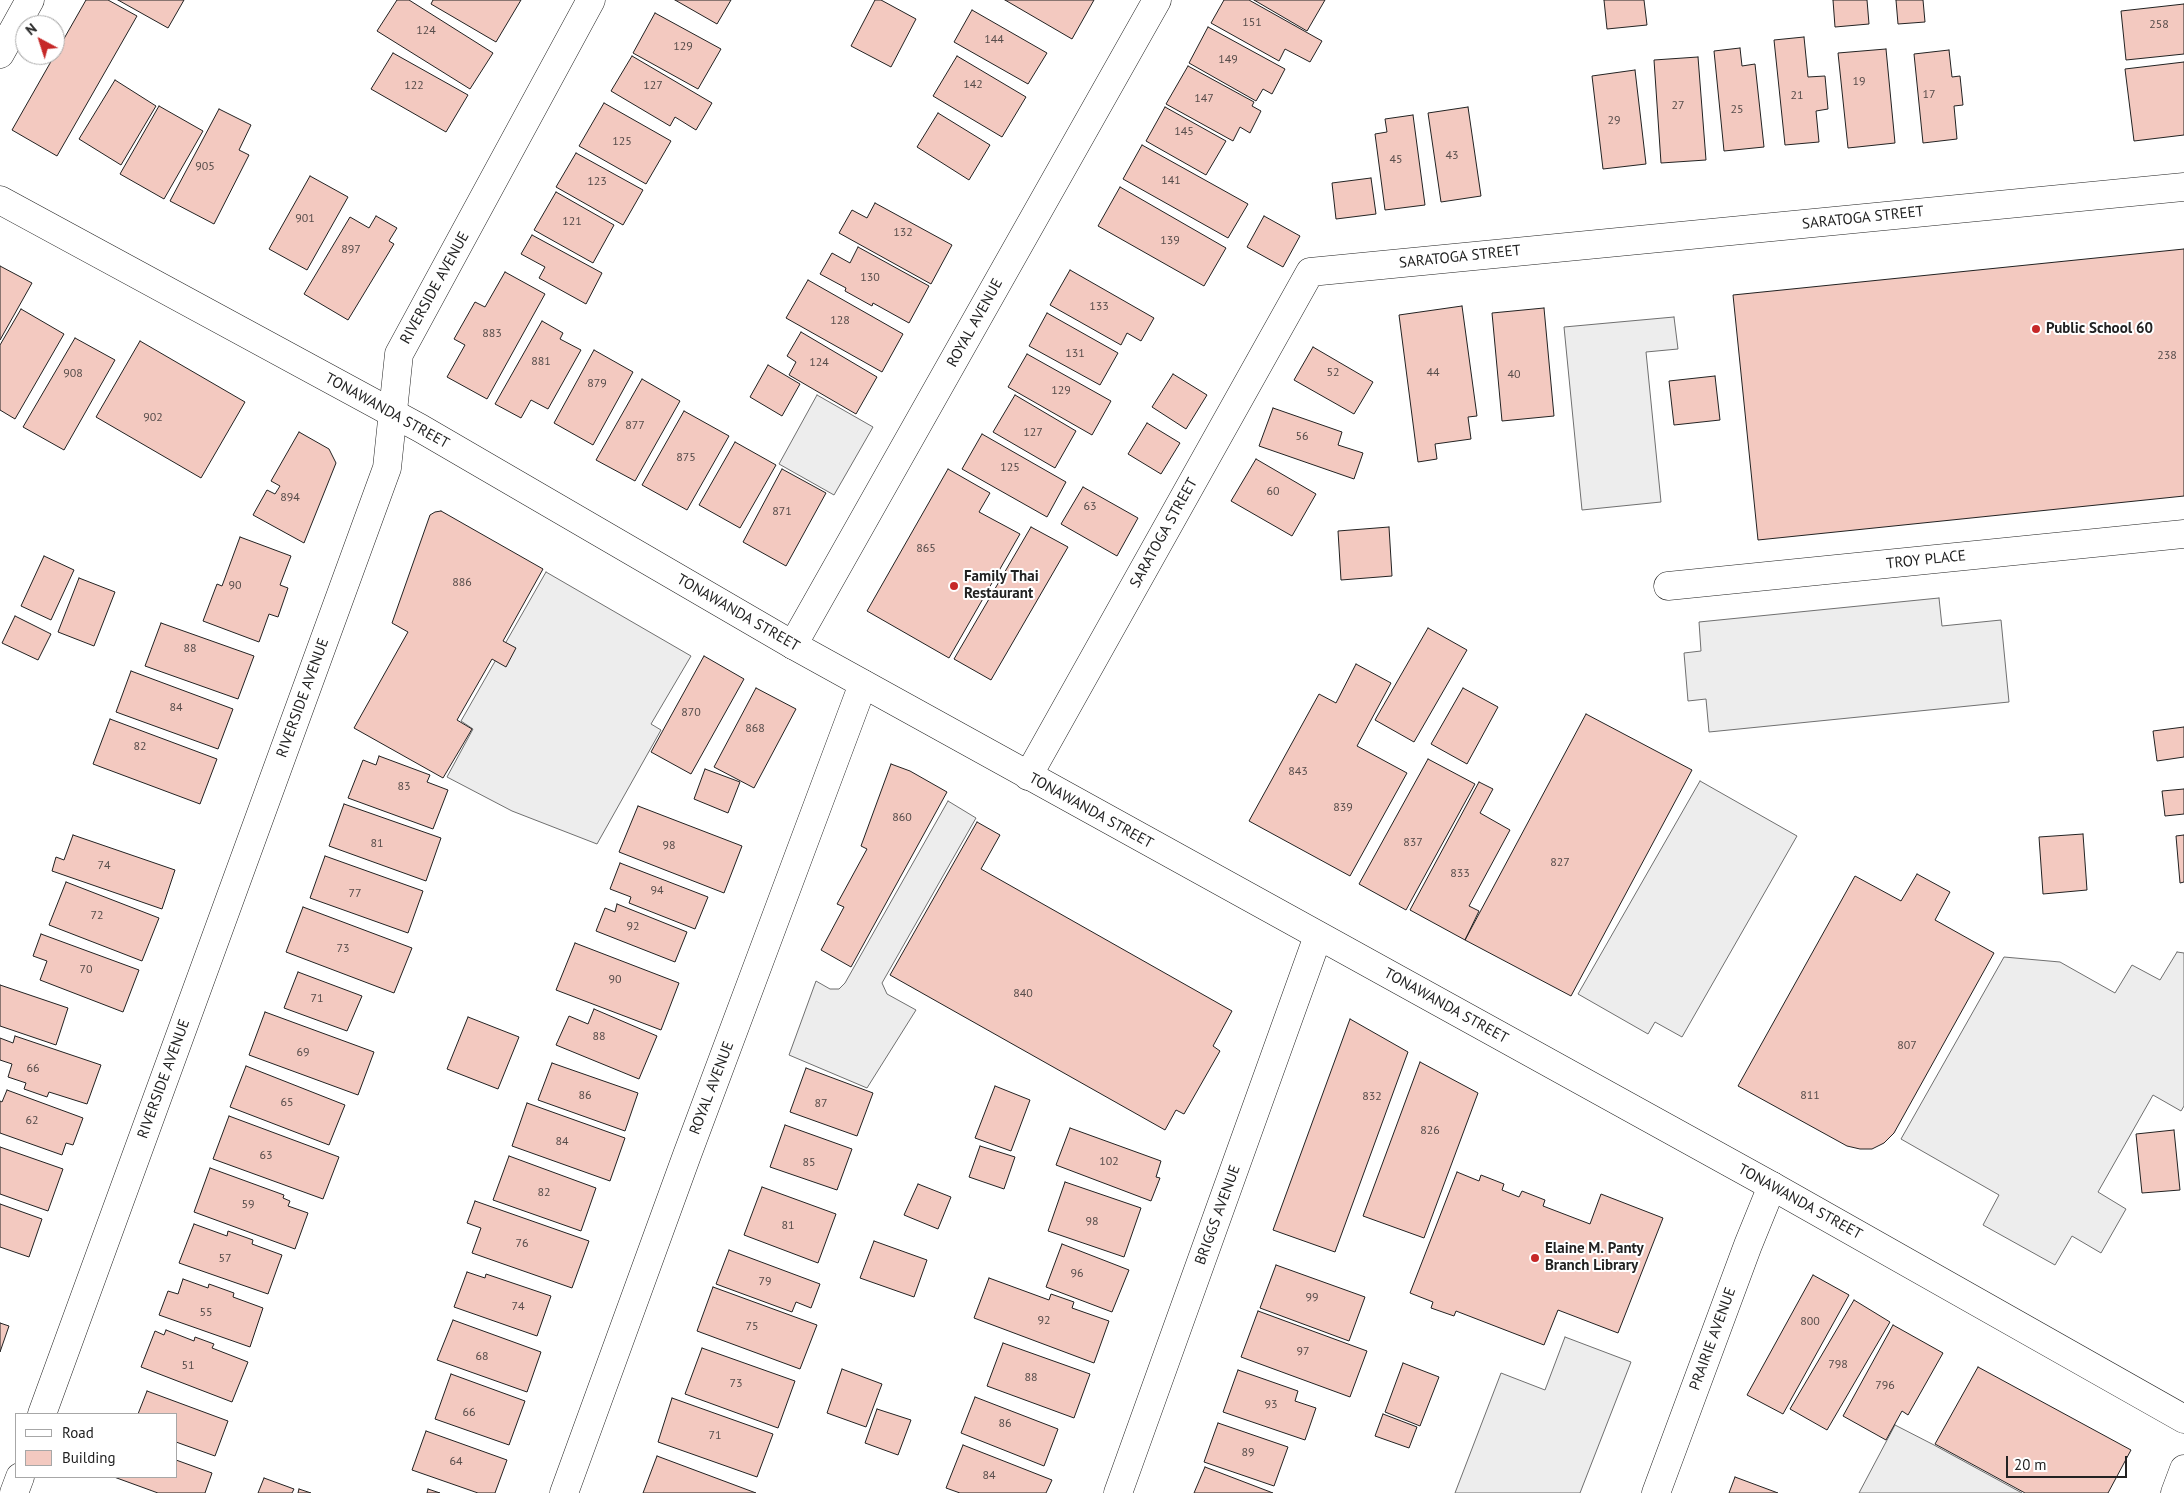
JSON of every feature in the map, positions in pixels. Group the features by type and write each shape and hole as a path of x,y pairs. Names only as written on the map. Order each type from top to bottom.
{"street":[{"path":"0,54 30,0"},
{"name":"RIVERSIDE AVENUE","path":"42,1413 387,468 399,354 591,0"},
{"name":"ROYAL AVENUE","path":"793,645 1158,0"},
{"name":"SARATOGA STREET","path":"1028,776 1310,272 2184,187"},
{"name":"TONAWANDA STREET","path":"0,200 392,413 793,645 1772,1186 2184,1419"},
{"name":"TROY PLACE","path":"1668,586 2184,534"},
{"name":"ROYAL AVENUE","path":"564,1493 687,1155 863,684"},
{"name":"BRIGGS AVENUE","path":"1118,1493 1318,936"},
{"name":"PRAIRIE AVENUE","path":"1656,1493 1772,1186"},
{"path":"2175,1493 2184,1469"},
{"path":"14,1493 20,1478"}],"shaded area":[{"path":"1674,317 1678,349 1646,352 1661,502 1582,510 1564,327"},
{"path":"817,395 873,427 834,495 779,464"},
{"path":"546,572 691,656 651,724 661,730 597,844 512,811 447,777 473,729 461,721"},
{"path":"1939,598 1942,626 2001,620 2009,702 1709,732 1706,699 1688,701 1684,653 1701,651 1699,622"},
{"path":"1700,781 1797,836 1682,1037 1655,1022 1648,1034 1578,994"},
{"path":"948,801 976,818 882,983 887,994 916,1010 867,1088 789,1055 816,981 830,989 839,989 845,983"},
{"path":"2177,952 2184,953 2184,1106 2181,1111 2153,1095 2098,1192 2126,1209 2101,1253 2072,1236 2055,1265 1983,1225 1999,1195 1901,1139 2004,957 2060,962 2115,993 2132,965 2160,980"},
{"path":"1565,1337 1631,1362 1580,1493 1455,1493 1501,1373 1545,1390"},
{"path":"1895,1425 1934,1445 2022,1493 1859,1493"}],"building":[{"path":"86,0 108,0 137,16 57,156 12,130 49,65 65,65 65,37"},
{"path":"118,0 184,0 168,28"},
{"path":"397,0 409,0 493,53 470,89 377,31"},
{"path":"433,0 521,0 496,42 431,4"},
{"path":"675,0 731,0 717,24"},
{"path":"875,0 881,0 916,19 891,67 851,46"},
{"path":"1005,0 1094,0 1072,39"},
{"path":"1224,0 1249,0 1322,41 1310,62 1285,49 1279,61 1211,23"},
{"path":"1254,0 1325,0 1307,31"},
{"path":"1604,0 1644,0 1647,25 1607,29"},
{"path":"1833,0 1867,0 1869,24 1835,27"},
{"path":"1896,0 1923,0 1925,22 1898,24"},
{"path":"2184,4 2184,54 2126,60 2121,11"},
{"path":"972,10 1047,53 1028,84 954,42"},
{"path":"655,13 721,49 698,89 633,53"},
{"path":"1208,27 1285,69 1272,94 1263,89 1256,101 1189,63"},
{"path":"1804,37 1808,77 1825,76 1828,109 1816,111 1819,142 1785,145 1774,40"},
{"path":"1740,48 1742,66 1755,64 1764,147 1724,151 1714,51"},
{"path":"1886,49 1895,143 1848,148 1838,53"},
{"path":"1949,50 1952,77 1960,76 1963,105 1954,106 1957,139 1923,143 1914,54"},
{"path":"393,53 468,95 446,132 371,89"},
{"path":"632,56 712,103 696,130 675,117 670,126 611,91"},
{"path":"957,56 1026,97 1002,137 933,96"},
{"path":"1698,57 1706,160 1661,163 1654,60"},
{"path":"2184,62 2184,135 2134,141 2125,69"},
{"path":"1188,66 1254,102 1252,106 1261,111 1250,133 1240,127 1233,141 1166,104"},
{"path":"1635,70 1646,164 1603,169 1592,76"},
{"path":"115,80 156,106 121,165 79,139"},
{"path":"604,103 671,141 646,184 579,146"},
{"path":"159,106 203,131 164,199 120,174"},
{"path":"1165,107 1226,141 1206,175 1146,141"},
{"path":"1468,107 1481,196 1441,202 1428,113"},
{"path":"219,109 251,125 239,150 249,155 214,224 170,201"},
{"path":"938,113 990,145 969,180 917,147"},
{"path":"1413,115 1425,205 1385,210 1375,134 1387,132 1385,119"},
{"path":"1142,145 1248,204 1228,238 1123,179"},
{"path":"576,153 643,190 623,225 556,187"},
{"path":"310,176 348,197 307,270 269,249"},
{"path":"1371,178 1376,214 1336,219 1332,183"},
{"path":"1120,187 1226,248 1204,286 1098,226"},
{"path":"556,192 614,225 593,263 534,230"},
{"path":"875,203 952,245 931,284 839,233 852,210 867,218"},
{"path":"376,216 397,228 389,241 394,244 348,320 304,294 350,217 369,228"},
{"path":"1264,216 1300,236 1283,267 1247,247"},
{"path":"532,235 602,273 586,304 539,278 545,267 521,254"},
{"path":"858,247 929,286 909,323 873,303 872,306 845,291 846,288 820,274 832,253 850,263"},
{"path":"2184,249 2184,496 1758,540 1733,295"},
{"path":"0,266 32,283 0,340"},
{"path":"1070,270 1154,318 1141,341 1127,333 1121,345 1050,305"},
{"path":"505,272 545,294 487,399 447,377 465,345 454,339 475,302 485,307"},
{"path":"808,280 903,334 882,372 786,318"},
{"path":"1462,306 1477,416 1468,417 1471,439 1435,444 1437,459 1418,462 1399,315"},
{"path":"1544,308 1554,416 1502,421 1492,313"},
{"path":"21,309 64,334 15,419 0,410 0,345"},
{"path":"1047,313 1118,353 1100,385 1029,346"},
{"path":"542,321 563,333 560,339 581,350 548,409 531,400 521,418 495,404"},
{"path":"801,332 877,377 856,414 789,375 796,362 787,356"},
{"path":"75,338 115,360 64,450 23,427"},
{"path":"140,341 245,402 201,478 96,417"},
{"path":"1313,347 1373,382 1354,414 1294,380"},
{"path":"594,350 633,372 593,445 554,423"},
{"path":"1027,354 1111,401 1092,435 1008,387"},
{"path":"768,365 800,384 782,416 750,397"},
{"path":"1173,374 1207,395 1186,429 1152,407"},
{"path":"1715,376 1720,420 1674,425 1669,381"},
{"path":"642,379 680,401 635,481 596,460"},
{"path":"1015,395 1076,431 1055,468 993,432"},
{"path":"1273,408 1342,432 1338,445 1363,453 1354,479 1259,446"},
{"path":"684,411 729,436 687,510 642,485"},
{"path":"1147,423 1180,443 1161,474 1128,454"},
{"path":"299,432 329,449 336,463 304,543 253,515 267,490 275,494 280,486 271,481"},
{"path":"982,434 1066,482 1047,517 962,469"},
{"path":"735,442 776,465 740,528 699,505"},
{"path":"1256,459 1316,494 1292,536 1231,501"},
{"path":"782,469 826,493 786,566 743,542"},
{"path":"948,469 990,493 979,512 1020,534 949,658 867,611"},
{"path":"1083,487 1138,518 1117,556 1061,524"},
{"path":"441,511 543,569 503,641 516,648 506,667 492,659 457,720 472,729 443,778 354,728 408,632 392,623 430,515"},
{"path":"1031,527 1068,547 991,680 954,659"},
{"path":"1389,527 1392,576 1341,580 1338,531"},
{"path":"240,537 291,556 280,585 288,588 278,617 269,614 259,642 203,621 217,584 222,586"},
{"path":"44,556 74,570 51,620 21,606"},
{"path":"79,578 115,592 94,646 58,632"},
{"path":"15,616 51,634 38,660 2,643"},
{"path":"161,623 254,656 238,699 145,666"},
{"path":"1428,628 1467,650 1414,742 1375,720"},
{"path":"704,656 744,679 691,774 651,752"},
{"path":"1356,664 1391,683 1357,746 1407,773 1350,876 1249,821 1319,694 1336,703"},
{"path":"131,671 233,709 218,749 116,712"},
{"path":"756,688 796,709 754,788 714,767"},
{"path":"1463,688 1498,707 1467,764 1431,744"},
{"path":"1586,714 1692,770 1571,996 1465,940"},
{"path":"110,719 217,759 200,804 93,764"},
{"path":"2184,727 2184,757 2157,761 2153,731"},
{"path":"379,756 430,775 427,782 448,790 433,829 348,798 363,760 376,765"},
{"path":"1428,759 1475,784 1406,910 1359,884"},
{"path":"891,764 910,771 947,792 851,967 821,950 844,907 837,904 867,849 861,846"},
{"path":"705,769 740,782 728,813 694,799"},
{"path":"1479,782 1493,789 1480,813 1510,830 1469,906 1479,911 1465,940 1410,910"},
{"path":"2184,789 2184,814 2165,816 2162,791"},
{"path":"344,804 441,838 426,881 329,846"},
{"path":"638,806 742,846 724,893 619,852"},
{"path":"977,822 1000,835 981,869 1232,1011 1213,1046 1220,1051 1184,1114 1176,1110 1165,1130 890,975"},
{"path":"2083,834 2087,890 2043,894 2039,837"},
{"path":"73,835 175,870 162,909 52,871 56,857 64,860"},
{"path":"2184,835 2184,882 2180,883 2176,836"},
{"path":"325,856 423,891 408,933 310,898"},
{"path":"620,863 708,897 695,929 629,903 631,897 610,889"},
{"path":"1917,874 1950,892 1935,920 1994,953 1894,1133 1884,1143 1872,1149 1847,1146 1738,1086 1855,876 1901,901"},
{"path":"66,882 159,918 142,961 49,925"},
{"path":"617,904 687,932 675,962 596,931 605,908 615,912"},
{"path":"303,907 412,948 394,993 286,952"},
{"path":"41,934 139,970 123,1012 40,980 47,961 33,956"},
{"path":"575,943 679,983 661,1030 556,990"},
{"path":"298,972 362,996 347,1031 284,1008"},
{"path":"0,985 68,1008 56,1045 0,1026"},
{"path":"594,1009 657,1036 639,1079 556,1045 569,1016 588,1024"},
{"path":"265,1012 374,1052 358,1095 249,1055"},
{"path":"468,1017 519,1037 498,1089 447,1069"},
{"path":"1350,1019 1408,1052 1335,1252 1273,1230"},
{"path":"15,1036 101,1065 87,1104 49,1092 47,1097 24,1089 26,1083 8,1077 12,1064 0,1060 0,1038 13,1043"},
{"path":"1420,1062 1478,1093 1424,1238 1363,1216"},
{"path":"552,1063 638,1093 625,1131 538,1100"},
{"path":"246,1066 345,1105 329,1145 230,1107"},
{"path":"806,1068 873,1093 857,1136 790,1112"},
{"path":"995,1086 1030,1100 1011,1151 975,1138"},
{"path":"7,1090 83,1118 73,1145 66,1143 62,1155 0,1133 0,1101 2,1102"},
{"path":"527,1103 625,1138 610,1181 512,1146"},
{"path":"229,1116 339,1157 323,1199 213,1159"},
{"path":"785,1125 852,1149 837,1190 770,1167"},
{"path":"1070,1128 1161,1161 1156,1177 1160,1178 1151,1201 1056,1165"},
{"path":"2174,1130 2180,1190 2142,1193 2136,1134"},
{"path":"980,1146 1015,1157 1004,1189 969,1177"},
{"path":"0,1147 63,1169 48,1211 0,1194"},
{"path":"509,1156 596,1188 581,1231 493,1200"},
{"path":"210,1168 284,1195 283,1198 290,1201 288,1206 308,1213 295,1249 194,1212"},
{"name":"Elaine M. Panty Branch Library","path":"1457,1172 1479,1181 1481,1175 1504,1184 1502,1190 1519,1197 1522,1191 1545,1200 1543,1206 1590,1224 1601,1194 1663,1218 1618,1333 1558,1310 1544,1345 1456,1311 1454,1316 1431,1308 1433,1302 1410,1293"},
{"path":"1065,1182 1141,1208 1124,1257 1048,1231"},
{"path":"918,1184 951,1197 938,1229 904,1215"},
{"path":"762,1187 836,1214 818,1263 744,1235"},
{"path":"475,1201 589,1241 572,1288 472,1253 481,1228 467,1223"},
{"path":"0,1204 42,1219 29,1257 0,1247"},
{"path":"194,1224 227,1236 228,1231 253,1240 252,1244 282,1255 268,1294 179,1263"},
{"path":"874,1241 927,1260 914,1297 860,1278"},
{"path":"1062,1244 1129,1270 1112,1312 1046,1287"},
{"path":"729,1250 820,1284 811,1308 796,1302 792,1312 716,1284"},
{"path":"1276,1265 1365,1297 1349,1341 1260,1308"},
{"path":"467,1272 485,1278 486,1274 551,1296 537,1336 454,1307"},
{"path":"1813,1275 1849,1295 1783,1414 1747,1395"},
{"path":"989,1278 1049,1300 1051,1294 1074,1302 1072,1308 1109,1321 1094,1363 974,1318"},
{"path":"183,1279 208,1288 209,1284 234,1293 233,1297 263,1308 250,1347 159,1315 168,1291 178,1294"},
{"path":"713,1287 817,1325 800,1369 697,1331"},
{"path":"1854,1300 1890,1322 1827,1430 1790,1409"},
{"path":"1258,1311 1367,1351 1350,1397 1241,1357"},
{"path":"453,1320 541,1352 527,1392 437,1360"},
{"path":"0,1323 9,1326 0,1352"},
{"path":"1893,1325 1943,1353 1908,1415 1902,1411 1886,1440 1843,1416"},
{"path":"166,1330 194,1341 195,1337 214,1344 212,1348 248,1362 232,1402 141,1367 155,1331 164,1335"},
{"path":"1003,1343 1090,1374 1074,1418 987,1386"},
{"path":"702,1348 795,1381 778,1428 685,1394"},
{"path":"1403,1363 1439,1377 1420,1426 1385,1412"},
{"path":"1978,1367 2131,1450 2108,1493 2025,1493 1935,1444"},
{"path":"842,1369 882,1384 866,1427 827,1413"},
{"path":"1238,1370 1298,1391 1295,1401 1316,1408 1305,1440 1223,1412"},
{"path":"451,1374 525,1401 509,1445 435,1419"},
{"path":"147,1391 228,1421 215,1456 178,1443 178,1413 138,1413"},
{"path":"975,1397 1058,1429 1044,1466 961,1433"},
{"path":"672,1398 773,1434 757,1477 658,1442"},
{"path":"877,1409 911,1420 898,1455 865,1443"},
{"path":"1383,1414 1417,1427 1409,1448 1375,1436"},
{"path":"1218,1423 1288,1447 1274,1486 1204,1462"},
{"path":"426,1431 507,1460 495,1493 478,1493 412,1470"},
{"path":"963,1445 1052,1480 1046,1493 960,1493 946,1488"},
{"path":"657,1456 756,1493 643,1493"},
{"path":"178,1461 212,1473 205,1493 158,1493 117,1478 178,1478"},
{"path":"1205,1467 1273,1493 1194,1493"},
{"path":"1735,1477 1778,1493 1729,1493"},
{"path":"264,1478 294,1489 292,1493 258,1493"},
{"path":"299,1489 311,1493 298,1493"},
{"path":"428,1489 440,1493 427,1493"}],"place":[{"name":"Public School 60","path":"2036,329"},
{"name":"Family Thai Restaurant","path":"954,586"},
{"name":"Elaine M. Panty Branch Library","path":"1535,1258"}]}
